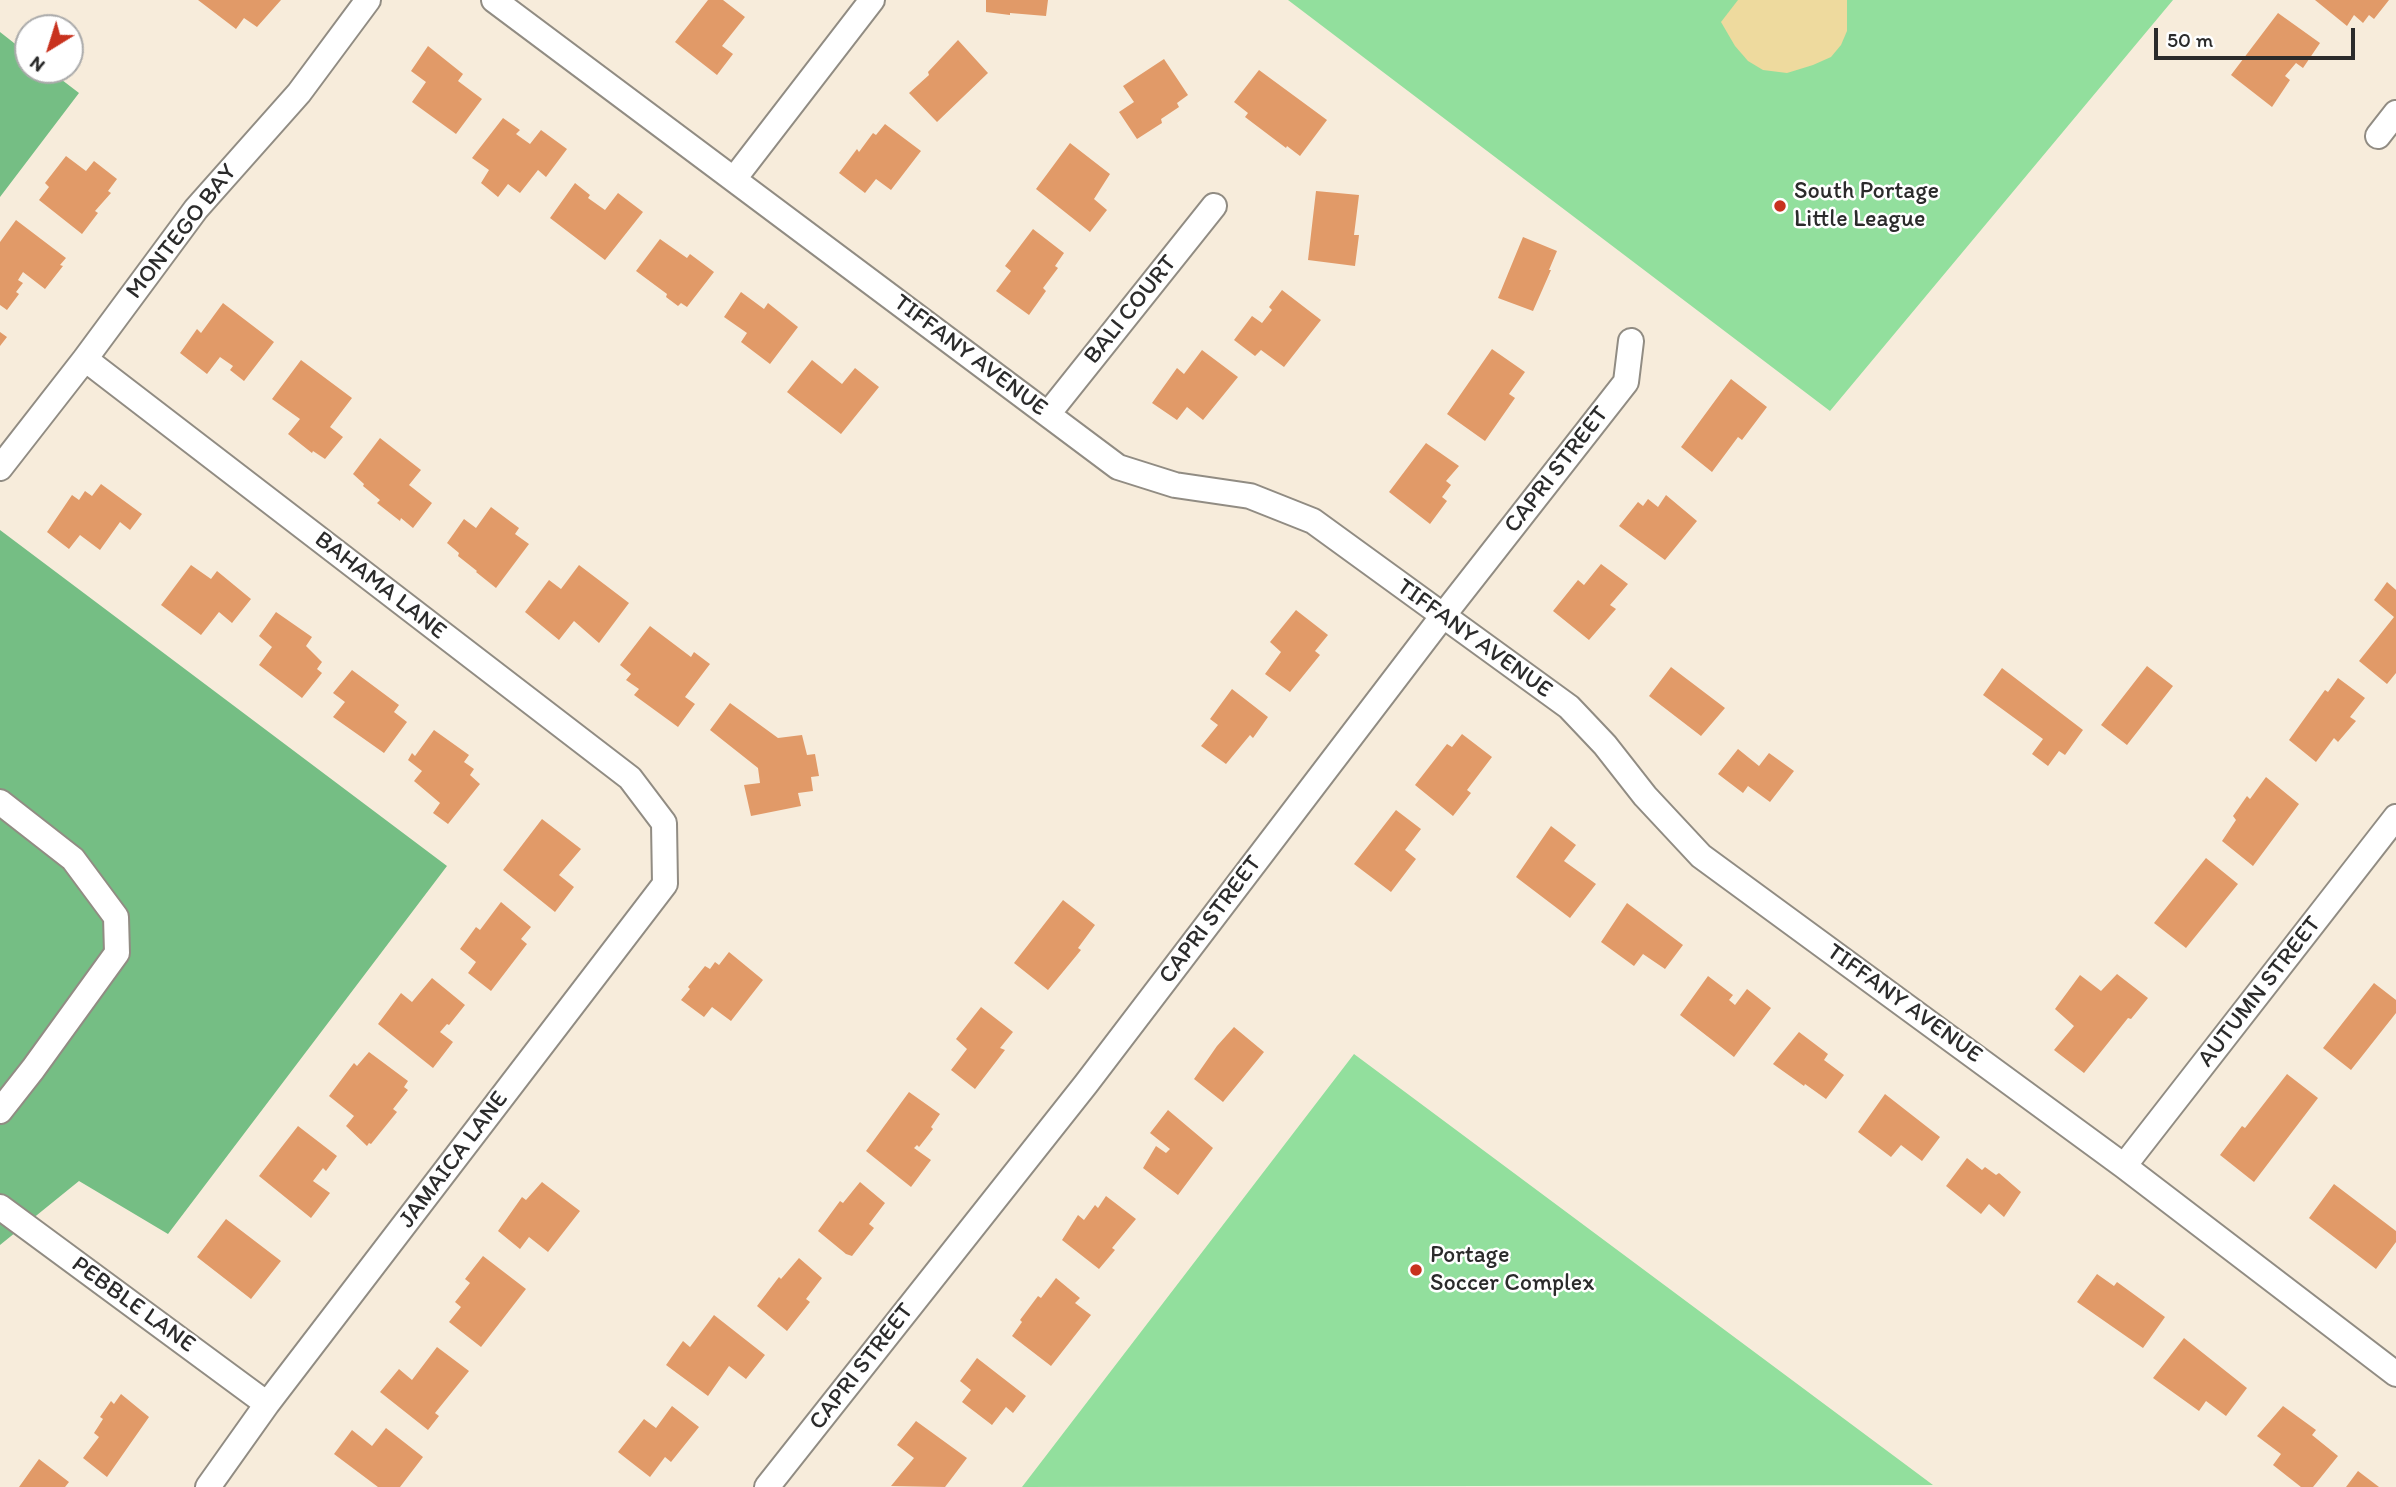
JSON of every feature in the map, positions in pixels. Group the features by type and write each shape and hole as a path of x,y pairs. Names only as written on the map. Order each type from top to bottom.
{"street":[{"name":"MONTEGO BAY","path":"0,468 196,209 299,93 368,0"},
{"name":"TIFFANY AVENUE","path":"494,0 1118,467 1175,485 1250,496 1313,521 1569,707 1605,745 1645,796 1701,856 2124,1166 2396,1374"},
{"path":"734,179 872,0"},
{"path":"2378,136 2396,113"},
{"name":"BALI COURT","path":"1048,414 1214,206"},
{"name":"CAPRI STREET","path":"767,1487 1086,1084 1442,617 1626,382 1631,341"},
{"name":"BAHAMA LANE","path":"85,359 630,778 664,823"},
{"path":"0,802 74,859 116,917 117,953 0,1111"},
{"name":"AUTUMN STREET","path":"2124,1166 2396,817"},
{"name":"JAMAICA LANE","path":"208,1487 267,1404 665,884 664,823"},
{"name":"PEBBLE LANE","path":"0,1207 267,1404"}],"green space":[{"name":"South Portage Little League","path":"1288,0 2173,0 1830,411"},
{"path":"0,32 14,43 14,84 67,84 79,93 0,197"},
{"path":"0,530 447,866 168,1234 79,1181 0,1245"},
{"name":"Portage Soccer Complex","path":"1354,1054 1933,1485 1022,1487"}],"sand":[{"path":"1738,0 1847,0 1847,31 1841,45 1831,57 1787,73 1763,70 1748,61 1735,46 1721,22"}],"building":[{"path":"198,0 281,0 257,27 244,18 236,29"},
{"path":"708,0 723,0 745,17 722,46 733,54 717,75 675,42"},
{"path":"986,0 1048,0 1046,16 986,12"},
{"path":"2315,0 2389,0 2374,19 2369,15 2363,23 2354,15 2347,26"},
{"path":"2278,13 2320,43 2303,68 2296,63 2285,76 2290,80 2272,107 2231,75"},
{"path":"958,40 988,73 937,122 909,93 929,75 928,72"},
{"path":"428,46 463,74 458,81 482,99 456,134 412,102 426,82 411,71"},
{"path":"1164,59 1188,95 1177,103 1179,107 1161,119 1162,123 1137,139 1119,112 1134,102 1123,86"},
{"path":"1259,70 1327,120 1300,156 1245,117 1248,113 1234,102"},
{"path":"503,118 520,130 516,134 530,144 541,130 567,149 546,177 538,170 520,193 508,184 498,197 481,183 489,170 472,158"},
{"path":"885,124 921,151 891,190 876,179 865,193 839,173 857,149 859,152 873,133 876,135"},
{"path":"1070,143 1110,174 1094,199 1107,210 1090,232 1036,189"},
{"path":"66,156 86,171 94,161 117,179 108,191 111,193 95,211 98,213 82,234 39,200 49,187 45,183"},
{"path":"575,183 590,195 588,198 605,210 618,193 643,212 605,260 550,218"},
{"path":"1316,191 1359,195 1354,235 1359,235 1355,266 1308,260"},
{"path":"16,220 66,258 45,289 23,272 18,280 23,283 16,292 19,294 7,310 0,305 0,242"},
{"path":"1033,229 1064,253 1055,266 1058,268 1043,288 1046,291 1029,315 996,291 1011,271 1005,266"},
{"path":"1523,237 1557,251 1533,311 1498,298"},
{"path":"660,239 687,258 690,254 714,272 687,307 681,303 678,306 666,297 667,294 636,271"},
{"path":"1282,290 1321,320 1284,367 1261,350 1255,356 1234,340 1252,316 1262,323 1272,310 1269,307"},
{"path":"741,292 764,309 768,303 798,327 770,364 741,342 747,333 724,317"},
{"path":"223,303 274,342 244,381 230,370 233,366 220,357 207,374 180,353 197,329 201,333"},
{"path":"0,332 7,337 0,346"},
{"path":"1492,349 1525,372 1509,394 1515,398 1485,441 1447,414"},
{"path":"1202,350 1238,377 1203,420 1187,407 1177,420 1152,403 1177,368 1184,374"},
{"path":"301,360 352,398 330,427 343,437 325,459 313,451 312,453 288,434 300,419 272,399"},
{"path":"812,360 842,384 855,368 879,387 841,434 787,392"},
{"path":"1731,379 1767,407 1742,440 1738,437 1712,472 1681,447"},
{"path":"380,438 421,470 409,485 432,503 413,528 377,503 380,500 353,474"},
{"path":"1426,443 1459,466 1446,481 1451,485 1442,497 1447,501 1430,524 1389,492"},
{"path":"101,484 142,514 130,530 120,522 100,550 80,535 69,549 47,532 72,495 79,500 85,491 92,496"},
{"path":"1666,495 1697,521 1665,560 1619,526 1638,502 1643,506 1648,499 1658,507"},
{"path":"491,507 519,528 515,534 529,544 496,588 458,556 459,553 447,543 464,519 476,528"},
{"path":"1601,564 1628,584 1610,605 1616,609 1589,640 1553,611 1578,580 1584,585"},
{"path":"191,565 211,579 217,571 251,599 232,623 219,612 201,635 161,605"},
{"path":"579,565 629,603 599,643 574,621 559,640 525,612 549,580 561,589"},
{"path":"2387,582 2396,590 2396,673 2387,684 2359,661 2394,617 2374,600"},
{"path":"1296,610 1328,635 1315,651 1320,655 1290,692 1265,674 1281,652 1270,642"},
{"path":"276,612 312,637 306,646 322,662 317,669 322,673 302,698 259,665 272,647 259,636"},
{"path":"650,626 691,657 694,652 710,664 685,697 695,704 678,727 634,695 639,689 626,680 631,674 620,665"},
{"path":"2147,666 2173,686 2127,745 2101,725"},
{"path":"1671,667 1725,708 1701,736 1649,696"},
{"path":"2002,668 2083,730 2065,755 2059,751 2048,766 2032,754 2043,739 1983,695"},
{"path":"352,670 399,705 394,712 407,722 384,753 333,717 345,702 333,693"},
{"path":"2338,678 2365,698 2350,717 2356,721 2338,742 2334,738 2316,762 2289,740 2325,690 2328,692"},
{"path":"1232,689 1268,717 1253,738 1250,735 1226,764 1201,746 1218,725 1210,719"},
{"path":"730,703 778,738 802,735 807,755 815,754 819,776 811,777 813,791 798,793 801,806 751,816 744,785 760,783 758,768 710,730"},
{"path":"434,730 469,755 464,762 474,769 470,775 480,784 448,824 433,813 440,803 414,781 422,771 408,760 412,753 415,756"},
{"path":"1462,734 1492,757 1467,790 1471,793 1453,816 1415,785 1447,744 1452,747"},
{"path":"1738,749 1759,766 1769,753 1794,771 1770,802 1748,786 1743,793 1718,774"},
{"path":"2266,777 2299,804 2253,866 2222,841 2236,820 2233,816 2247,796 2250,799"},
{"path":"1396,810 1421,829 1405,850 1416,859 1391,892 1354,864"},
{"path":"542,819 581,849 559,875 574,887 555,912 503,870"},
{"path":"1551,826 1576,845 1564,861 1596,884 1570,918 1516,877"},
{"path":"2206,858 2238,884 2186,948 2154,923"},
{"path":"1063,900 1095,925 1078,948 1081,950 1048,990 1014,963"},
{"path":"501,902 531,927 521,939 527,944 491,991 468,973 476,962 460,949 476,927 480,930"},
{"path":"1627,903 1683,945 1665,969 1643,954 1634,966 1601,942"},
{"path":"729,952 763,980 731,1021 712,1007 704,1017 681,1000 705,966 710,969 715,962 719,965"},
{"path":"2117,974 2148,998 2131,1019 2128,1018 2084,1073 2054,1050 2074,1026 2055,1009 2080,975 2101,991"},
{"path":"1708,976 1733,995 1729,1000 1735,1005 1747,989 1771,1008 1734,1057 1680,1015"},
{"path":"432,978 465,1005 440,1032 453,1042 433,1068 378,1024 401,993 412,1002"},
{"path":"2374,983 2396,1000 2396,1013 2351,1070 2323,1048"},
{"path":"981,1007 1013,1032 1000,1048 1005,1050 975,1089 951,1070 967,1049 956,1039"},
{"path":"1234,1027 1264,1052 1223,1102 1194,1079"},
{"path":"1799,1032 1828,1054 1824,1060 1844,1075 1826,1099 1773,1064"},
{"path":"369,1052 408,1081 404,1087 408,1090 393,1109 397,1112 367,1146 346,1126 354,1116 329,1096 354,1063 357,1066"},
{"path":"2287,1074 2318,1098 2254,1182 2220,1155"},
{"path":"909,1092 940,1114 931,1127 933,1129 919,1147 917,1145 914,1148 931,1160 911,1187 866,1151"},
{"path":"1885,1094 1940,1137 1922,1161 1901,1145 1891,1157 1858,1132"},
{"path":"1168,1110 1213,1148 1178,1195 1143,1168 1156,1146 1166,1153 1170,1149 1150,1133"},
{"path":"298,1126 337,1156 326,1171 323,1168 313,1181 330,1193 311,1218 259,1176"},
{"path":"1967,1158 1982,1170 1985,1167 1996,1175 1999,1173 2021,1192 2004,1217 1989,1204 1981,1214 1946,1186"},
{"path":"542,1182 580,1211 548,1252 529,1237 520,1249 498,1231 522,1197 526,1200"},
{"path":"860,1182 885,1203 869,1224 874,1228 852,1256 818,1231 840,1201 843,1203"},
{"path":"2334,1184 2396,1231 2396,1242 2376,1269 2309,1218"},
{"path":"1106,1196 1136,1219 1099,1269 1062,1240 1078,1215 1084,1220 1095,1205 1098,1208"},
{"path":"226,1219 281,1261 251,1299 197,1257"},
{"path":"483,1256 526,1289 481,1347 449,1322 461,1307 455,1302 470,1283 465,1279"},
{"path":"799,1258 822,1278 806,1299 810,1302 787,1331 757,1306 779,1277 781,1279"},
{"path":"2097,1274 2114,1286 2117,1282 2165,1317 2143,1348 2077,1302"},
{"path":"1056,1278 1080,1298 1075,1303 1091,1315 1051,1366 1012,1336 1038,1296 1041,1298"},
{"path":"714,1315 765,1355 746,1379 729,1366 708,1396 666,1365 683,1341 690,1347"},
{"path":"2184,1338 2247,1388 2226,1416 2206,1401 2199,1411 2153,1378"},
{"path":"437,1347 469,1371 435,1413 439,1416 428,1430 380,1392 399,1369 412,1380"},
{"path":"977,1358 1026,1396 1013,1413 1006,1407 992,1425 962,1402 971,1390 960,1381"},
{"path":"121,1394 149,1417 107,1477 83,1458 99,1437 94,1433 103,1419 100,1417 111,1401 114,1404"},
{"path":"672,1406 699,1427 671,1462 665,1457 650,1477 618,1452 644,1419 656,1428"},
{"path":"2283,1406 2316,1430 2312,1435 2338,1456 2313,1487 2301,1487 2273,1465 2281,1454 2257,1436"},
{"path":"916,1421 967,1458 945,1487 891,1486 914,1458 897,1445"},
{"path":"386,1428 423,1457 400,1487 378,1487 334,1454 352,1430 372,1446"},
{"path":"39,1459 69,1482 65,1487 19,1487"},
{"path":"2358,1471 2379,1487 2346,1487"}],"place":[{"name":"South Portage Little League","path":"1780,206"},
{"name":"Portage Soccer Complex","path":"1416,1270"}]}
